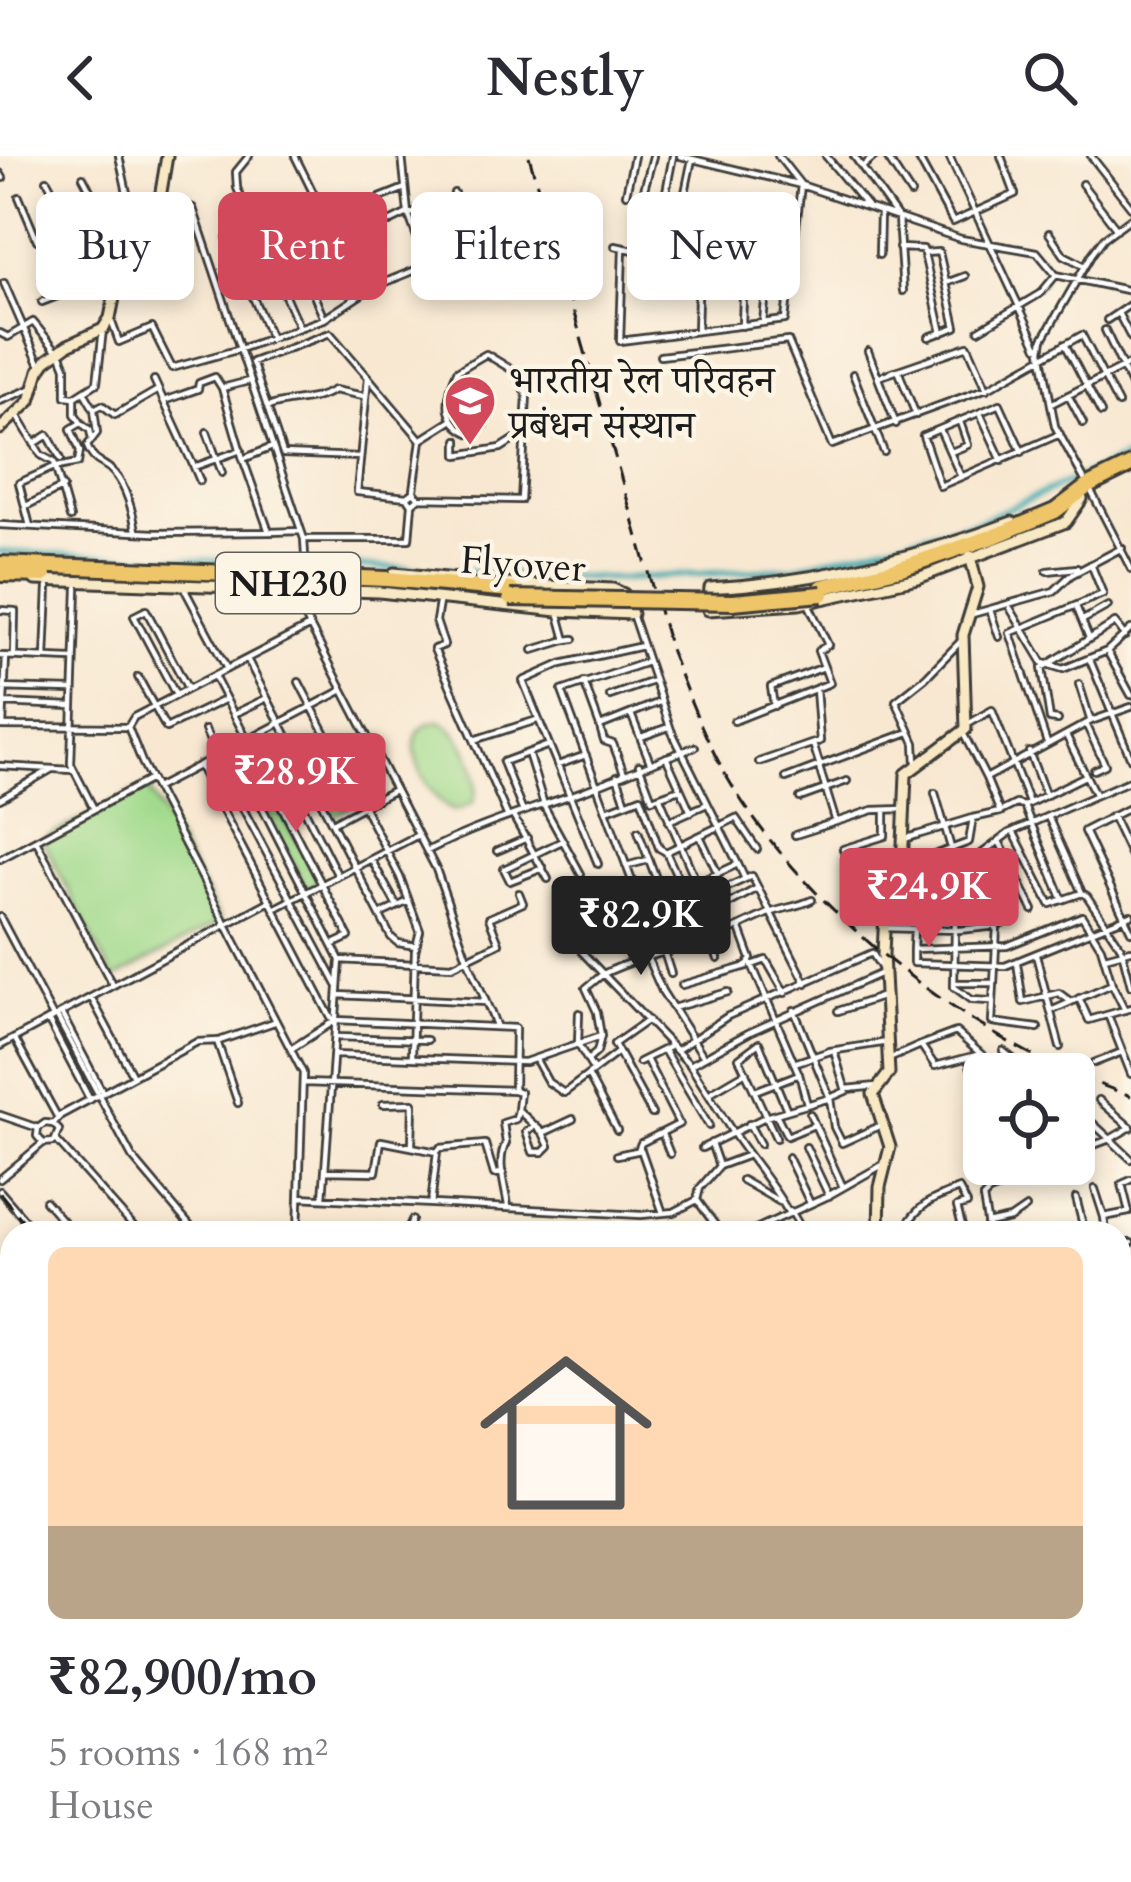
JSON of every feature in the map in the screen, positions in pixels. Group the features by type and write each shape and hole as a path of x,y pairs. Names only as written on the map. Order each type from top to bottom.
{"highway":[{"name":"NH230","path":"931,557 1055,511 1131,471"},
{"name":"NH230","path":"970,556 1067,512 1084,494"},
{"name":"Flyover","path":"64,577 387,586 619,603 770,601 822,594 931,557 970,556"},
{"name":"Flyover","path":"372,576 510,594 664,598 822,587 931,557"},
{"name":"NH230","path":"5,569 64,577 372,576"}],"street":[{"path":"119,156 127,192"},
{"path":"161,192 167,156"},
{"path":"249,156 236,172 238,188 299,327"},
{"path":"295,156 313,192"},
{"path":"402,156 411,221"},
{"path":"626,194 634,156"},
{"path":"643,192 652,156"},
{"path":"668,192 676,156 692,159 801,185 990,247 1037,252 1056,275 1131,292"},
{"path":"627,248 619,247 619,340 786,319 801,185 778,156"},
{"path":"826,156 867,206"},
{"path":"854,156 898,218 903,291"},
{"path":"862,167 875,156"},
{"path":"886,156 911,194"},
{"path":"917,156 953,222 1015,194 1001,156"},
{"path":"949,156 1038,347 1042,346"},
{"path":"1091,156 1131,207"},
{"path":"685,192 692,159"},
{"path":"83,178 91,192"},
{"path":"47,180 53,192"},
{"path":"1082,184 1118,229"},
{"path":"387,195 405,188"},
{"path":"19,197 36,238"},
{"path":"194,211 303,535 306,572"},
{"path":"879,255 880,212"},
{"path":"387,223 408,213"},
{"path":"1131,218 1104,238 1042,346 1049,404 1084,494 1131,567"},
{"path":"1049,233 1064,256 1085,266"},
{"path":"898,248 921,247 943,333"},
{"path":"924,253 939,252 956,327 928,337"},
{"path":"980,330 1041,293 1056,275"},
{"path":"946,283 964,276"},
{"path":"4,283 41,368"},
{"path":"42,302 47,300"},
{"path":"0,332 8,337 33,322 66,367 66,396 75,397 97,383 104,328 113,300"},
{"path":"254,300 271,338"},
{"path":"316,300 324,319"},
{"path":"110,317 118,342 152,328 172,368 324,319 352,300"},
{"path":"697,332 698,300"},
{"path":"742,300 742,326"},
{"path":"763,323 765,300"},
{"path":"1106,320 1131,304"},
{"path":"1118,313 1131,338"},
{"path":"0,429 30,401 41,368 56,353 104,328"},
{"path":"1105,330 1131,385"},
{"path":"0,525 409,539 421,440 331,333 252,362 283,454 360,457"},
{"path":"659,356 788,340 832,446 987,389 1083,336 1118,404"},
{"path":"1065,344 1101,413"},
{"path":"878,377 966,346 987,389"},
{"path":"868,351 896,424"},
{"path":"368,377 357,492 518,502 524,491 523,385 514,371 486,354 457,371 446,403 451,421 471,434 484,425"},
{"path":"1049,404 1131,363"},
{"path":"898,370 916,416"},
{"path":"853,374 884,452"},
{"path":"164,401 198,389 199,382 215,377 269,532"},
{"path":"154,380 200,481"},
{"path":"222,388 250,380"},
{"path":"0,401 33,388"},
{"path":"94,409 102,405 115,416 158,389"},
{"path":"268,407 301,398 317,400 334,389 366,397"},
{"path":"84,392 94,409 97,433 87,446 95,464 113,472 122,485 136,532"},
{"path":"1068,395 1083,423"},
{"path":"75,397 75,414 90,430 92,440"},
{"path":"1022,452 1000,404 923,436 940,486 1002,461 1022,452 1060,434"},
{"path":"980,413 1002,461"},
{"path":"17,415 56,468 70,518"},
{"path":"421,440 451,421"},
{"path":"950,452 968,445 959,422"},
{"path":"30,526 20,483 78,463 80,452 71,429 81,423"},
{"path":"940,430 961,477"},
{"path":"207,432 222,473"},
{"path":"458,440 458,455 501,448 526,432"},
{"path":"34,444 48,435 61,459"},
{"path":"243,459 273,447"},
{"path":"194,467 241,450"},
{"path":"28,505 63,487"},
{"path":"969,615 1054,591 1082,568 1122,548"},
{"path":"931,557 790,582 710,588 708,610 808,603 918,578 970,556 978,587 963,639 965,729 1000,812"},
{"path":"1047,742 1010,633 1103,594 1090,564"},
{"path":"1047,571 1082,568"},
{"path":"64,577 306,572 624,593 669,727 745,879"},
{"path":"64,577 440,597 632,614"},
{"path":"45,658 64,577"},
{"path":"64,577 74,658 72,770 94,809"},
{"path":"185,590 227,669"},
{"path":"225,592 281,594 291,598 310,626 427,851 496,1025"},
{"path":"440,597 436,621 444,645 434,649 510,816 548,879"},
{"path":"734,722 830,683 818,651 828,645 808,603"},
{"path":"1009,606 1047,665 1063,669 1107,651 1131,628"},
{"path":"1076,606 1089,638"},
{"path":"1082,620 1108,606"},
{"path":"0,610 15,611 15,630 3,671 2,726 128,727"},
{"path":"176,695 134,616 146,610 188,689"},
{"path":"990,610 999,637"},
{"path":"533,650 570,640 558,611"},
{"path":"1058,720 1050,719 1042,668 1115,623 1125,636"},
{"path":"128,727 134,717 310,626"},
{"path":"0,629 15,630"},
{"path":"916,764 915,743 896,701 963,639"},
{"path":"598,864 526,679 561,664 642,646"},
{"path":"1107,651 1131,695"},
{"path":"7,656 74,658"},
{"path":"1089,658 1131,759"},
{"path":"247,659 380,915 398,943 416,946"},
{"path":"607,810 641,797 659,848 666,851 692,910 658,933 651,934 562,691 647,662"},
{"path":"774,706 770,687 824,667"},
{"path":"214,676 349,937 334,944"},
{"path":"138,677 166,728 226,699"},
{"path":"610,696 653,681"},
{"path":"298,682 386,851 420,932 412,1057"},
{"path":"584,682 604,741 613,744 626,802"},
{"path":"1079,684 1105,765 1094,770"},
{"path":"2,688 73,690"},
{"path":"759,762 813,744 821,736 816,689"},
{"path":"155,788 343,690"},
{"path":"234,714 267,698"},
{"path":"600,726 660,702"},
{"path":"2,703 72,706"},
{"path":"986,778 1047,742 1131,707"},
{"path":"879,1221 880,1187 890,1147 873,1094 890,1072 884,928 886,898 900,870 906,774 992,710 1062,898"},
{"path":"631,714 650,762"},
{"path":"474,740 539,719"},
{"path":"128,727 303,1073 298,1221"},
{"path":"641,736 669,727"},
{"path":"205,730 338,992"},
{"path":"786,778 909,732"},
{"path":"1066,734 1094,794"},
{"path":"305,771 368,739"},
{"path":"813,744 835,819"},
{"path":"524,812 503,762 550,745"},
{"path":"427,851 470,829 695,747"},
{"path":"232,748 340,960 323,1198"},
{"path":"1029,752 1046,796"},
{"path":"528,753 544,804 581,874"},
{"path":"559,765 586,755"},
{"path":"666,757 691,812"},
{"path":"200,765 331,1018 515,1028 514,1090"},
{"path":"639,765 652,799 680,789"},
{"path":"0,766 72,770"},
{"path":"0,800 52,769"},
{"path":"904,839 1027,804 1085,776"},
{"path":"288,777 338,876"},
{"path":"0,859 151,779"},
{"path":"884,928 955,930 997,926 1011,919 980,855 1014,831 1131,781"},
{"path":"800,798 847,782"},
{"path":"332,823 394,790"},
{"path":"935,793 953,848 955,988 965,996 990,1001"},
{"path":"660,798 704,898 727,933"},
{"path":"668,821 708,803"},
{"path":"1131,807 1084,831 1128,916 1131,931"},
{"path":"795,835 873,810 904,809"},
{"path":"885,810 885,836 843,849 872,909 985,907 1022,886"},
{"path":"1112,816 1131,856"},
{"path":"666,851 736,818 757,849"},
{"path":"900,870 969,842 973,818"},
{"path":"1049,819 1082,893 1109,925 1123,952 1131,986"},
{"path":"638,831 672,920"},
{"path":"1014,831 1050,904 1082,893"},
{"path":"274,909 418,835"},
{"path":"700,836 718,874"},
{"path":"497,851 527,838"},
{"path":"36,840 112,985"},
{"path":"543,868 510,880 504,869 562,841"},
{"path":"999,841 1034,910"},
{"path":"371,859 397,906"},
{"path":"626,866 648,860"},
{"path":"642,908 738,864"},
{"path":"900,870 908,881 956,879"},
{"path":"704,898 752,876 806,983"},
{"path":"969,876 997,926 992,1022 1038,1028"},
{"path":"718,959 702,918 758,888"},
{"path":"340,960 452,966 500,943 489,917 524,903 519,893"},
{"path":"588,1060 597,1052 601,1036 586,988 603,974 812,900"},
{"path":"0,1046 270,901"},
{"path":"380,915 409,901"},
{"path":"913,949 995,949 1082,916 1128,1009 1089,1020 1079,998"},
{"path":"914,929 913,963 994,967 1017,963 1128,916"},
{"path":"0,917 132,1157 186,1221"},
{"path":"682,985 747,966 751,959 740,928"},
{"path":"658,933 671,974"},
{"path":"1105,957 1131,950"},
{"path":"582,952 690,1065 796,1221"},
{"path":"617,1155 679,1124 642,1060 694,1039 728,1016 872,953 884,972"},
{"path":"646,955 703,1056"},
{"path":"1036,955 1060,1047"},
{"path":"785,994 763,959 752,965 799,1074 807,1105"},
{"path":"1017,963 1024,1002 1063,994 1070,1001"},
{"path":"690,1065 775,1019 884,972"},
{"path":"956,983 992,982"},
{"path":"1053,1010 1112,984"},
{"path":"338,992 486,1002"},
{"path":"673,1008 728,992"},
{"path":"838,1011 885,995"},
{"path":"91,997 134,1076"},
{"path":"794,1010 830,1098 834,1127 842,1143 881,1125"},
{"path":"578,1013 578,1044 617,1130"},
{"path":"1108,1015 1131,1075"},
{"path":"54,1016 90,1100"},
{"path":"290,1048 336,1020"},
{"path":"648,1020 614,1042 652,1114"},
{"path":"43,1143 37,1136 45,1123 196,1042 217,1041 276,1021"},
{"path":"889,1059 956,1032 981,1053"},
{"path":"334,1055 536,1060 601,1036"},
{"path":"335,1037 427,1040"},
{"path":"15,1038 56,1121 56,1140"},
{"path":"217,1041 238,1103"},
{"path":"793,1063 888,1042"},
{"path":"776,1138 739,1058 759,1043 788,1110"},
{"path":"920,1045 935,1066 963,1059"},
{"path":"834,1051 845,1090"},
{"path":"665,1052 709,1126"},
{"path":"1095,1063 1122,1052"},
{"path":"536,1060 548,1082 563,1094 617,1053"},
{"path":"708,1094 746,1072"},
{"path":"755,1091 799,1074"},
{"path":"303,1083 520,1092 516,1119 503,1123 502,1173 508,1209"},
{"path":"702,1148 765,1117 845,1090 877,1086"},
{"path":"1095,1145 1131,1128 1099,1100"},
{"path":"383,1104 413,1102 412,1148"},
{"path":"518,1110 543,1133 549,1146 543,1151 532,1152 526,1132 533,1126"},
{"path":"0,1114 38,1128"},
{"path":"776,1114 787,1136 814,1125"},
{"path":"811,1114 843,1187"},
{"path":"543,1133 573,1119"},
{"path":"749,1124 760,1144"},
{"path":"1095,1125 1131,1159"},
{"path":"662,1134 670,1154"},
{"path":"0,1179 43,1143 56,1140"},
{"path":"56,1140 128,1221"},
{"path":"325,1171 376,1172 381,1141 437,1152"},
{"path":"711,1142 719,1166"},
{"path":"431,1204 440,1148 485,1144 494,1174 502,1173"},
{"path":"806,1147 829,1196"},
{"path":"639,1148 663,1213"},
{"path":"712,1221 697,1200 700,1187 719,1166 738,1163 747,1155"},
{"path":"788,1157 810,1203"},
{"path":"767,1221 787,1209 829,1196 886,1163"},
{"path":"742,1180 787,1209"},
{"path":"1104,1217 1129,1212 1122,1184 1131,1180"},
{"path":"987,1221 983,1198 1008,1185"},
{"path":"910,1221 918,1208 937,1195 959,1190 967,1204 956,1207 960,1221"},
{"path":"1095,1190 1104,1221"},
{"path":"0,1191 26,1221"},
{"path":"298,1197 663,1213 697,1200"},
{"path":"1076,1198 1082,1221"},
{"path":"45,1202 62,1221"},
{"path":"1001,1221 1026,1208"}],"green space":[{"path":"438,721 456,733 474,768 473,803 455,811 434,794 415,750 416,736 424,726"},
{"path":"250,751 319,883 306,888 239,757"},
{"path":"336,758 358,802 335,816 309,772"},
{"path":"147,786 221,921 114,979 42,839"},
{"path":"614,879 620,883 632,917 595,930 581,894"}],"waterway":[{"path":"309,564 622,579 793,568 979,521 1131,455"},
{"path":"0,552 303,564"}],"railway":[{"path":"529,156 670,649 731,784 797,872 881,953 975,1022 1030,1053"},
{"path":"1095,1083 1131,1096"},
{"path":"0,1193 23,1221"}],"place":[{"name":"भारतीय रेल परिवहन प्रबंधन संस्थान","path":"470,447"}]}
